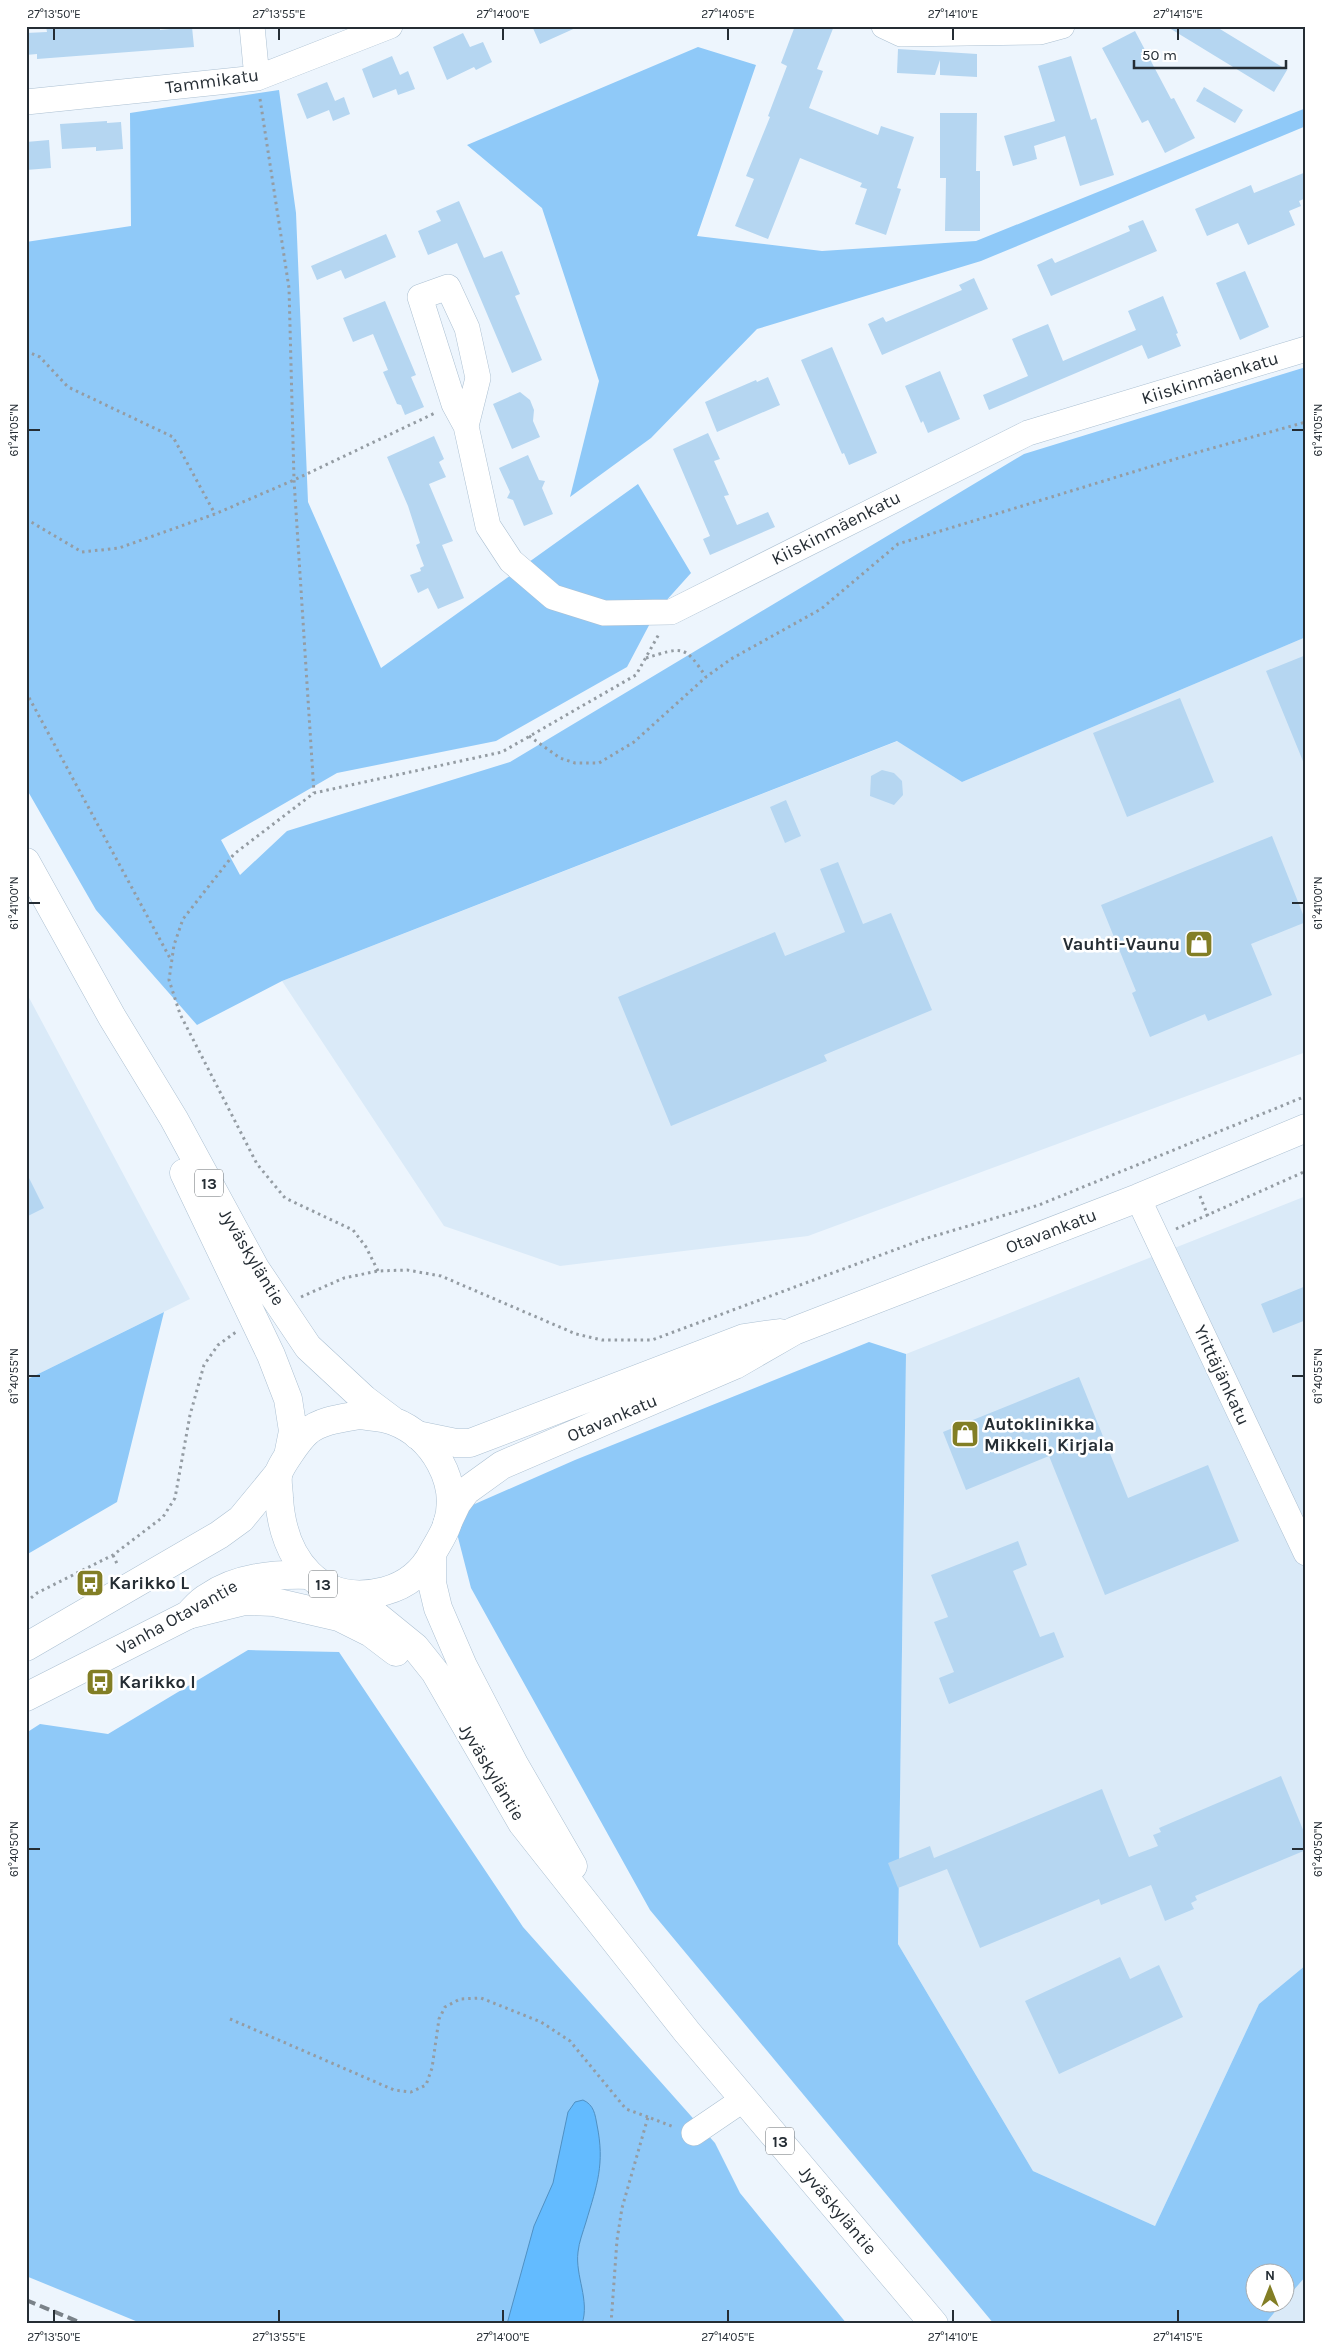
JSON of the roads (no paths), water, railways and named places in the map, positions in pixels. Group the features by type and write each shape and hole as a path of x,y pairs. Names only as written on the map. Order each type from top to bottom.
{"main road":[{"name":"Jyväskyläntie","path":"26,862 112,1017 174,1119 256,1268 308,1347 364,1399 392,1420"},
{"name":"Jyväskyläntie","path":"112,1017 271,1355 292,1414 293,1431 283,1466"},
{"name":"Otavankatu","path":"447,1524 457,1503 466,1491 502,1465 735,1365 794,1331 1138,1198 1306,1128"},
{"name":"Otavankatu","path":"418,1435 456,1443 470,1442 744,1338 794,1331"},
{"name":"13","path":"360,1415 392,1420 418,1435 438,1455 445,1474 449,1494 447,1524 432,1555 419,1572 400,1587 375,1594 351,1595 329,1588 308,1575 289,1548 280,1522 283,1466 307,1432 329,1420 360,1415"},
{"path":"26,1647 219,1535 241,1519 283,1466"},
{"name":"Jyväskyläntie","path":"432,1555 432,1583 438,1608 463,1666 514,1764 627,1958"},
{"name":"Vanha Otavantie","path":"26,1697 188,1615 207,1597 251,1578 280,1574 308,1575"},
{"name":"Jyväskyläntie","path":"351,1595 415,1647 435,1672 522,1823 627,1958 934,2324"},
{"path":"188,1615 245,1601 274,1602 339,1617 371,1633 400,1656 427,1684 451,1702"}],"street":[{"path":"252,26 257,78"},
{"name":"Tammikatu","path":"26,102 257,78 390,26"},
{"path":"884,26 901,34 1040,32 1062,26"},
{"name":"Kiiskinmäenkatu","path":"466,426 478,378 468,328 448,288 420,297 454,404 466,426 488,526 510,561 553,597 604,613 671,612 1028,433 1306,349"},
{"name":"Yrittäjänkatu","path":"1138,1198 1306,1553"},
{"path":"694,2133 744,2099"}],"railway":[{"path":"26,2300 84,2324"}],"place":[{"name":"Vauhti-Vaunu","path":"1199,944"},
{"name":"Autoklinikka Mikkeli, Kirjala","path":"965,1434"},
{"name":"Karikko L","path":"90,1583"},
{"name":"Karikko I","path":"100,1682"}]}
